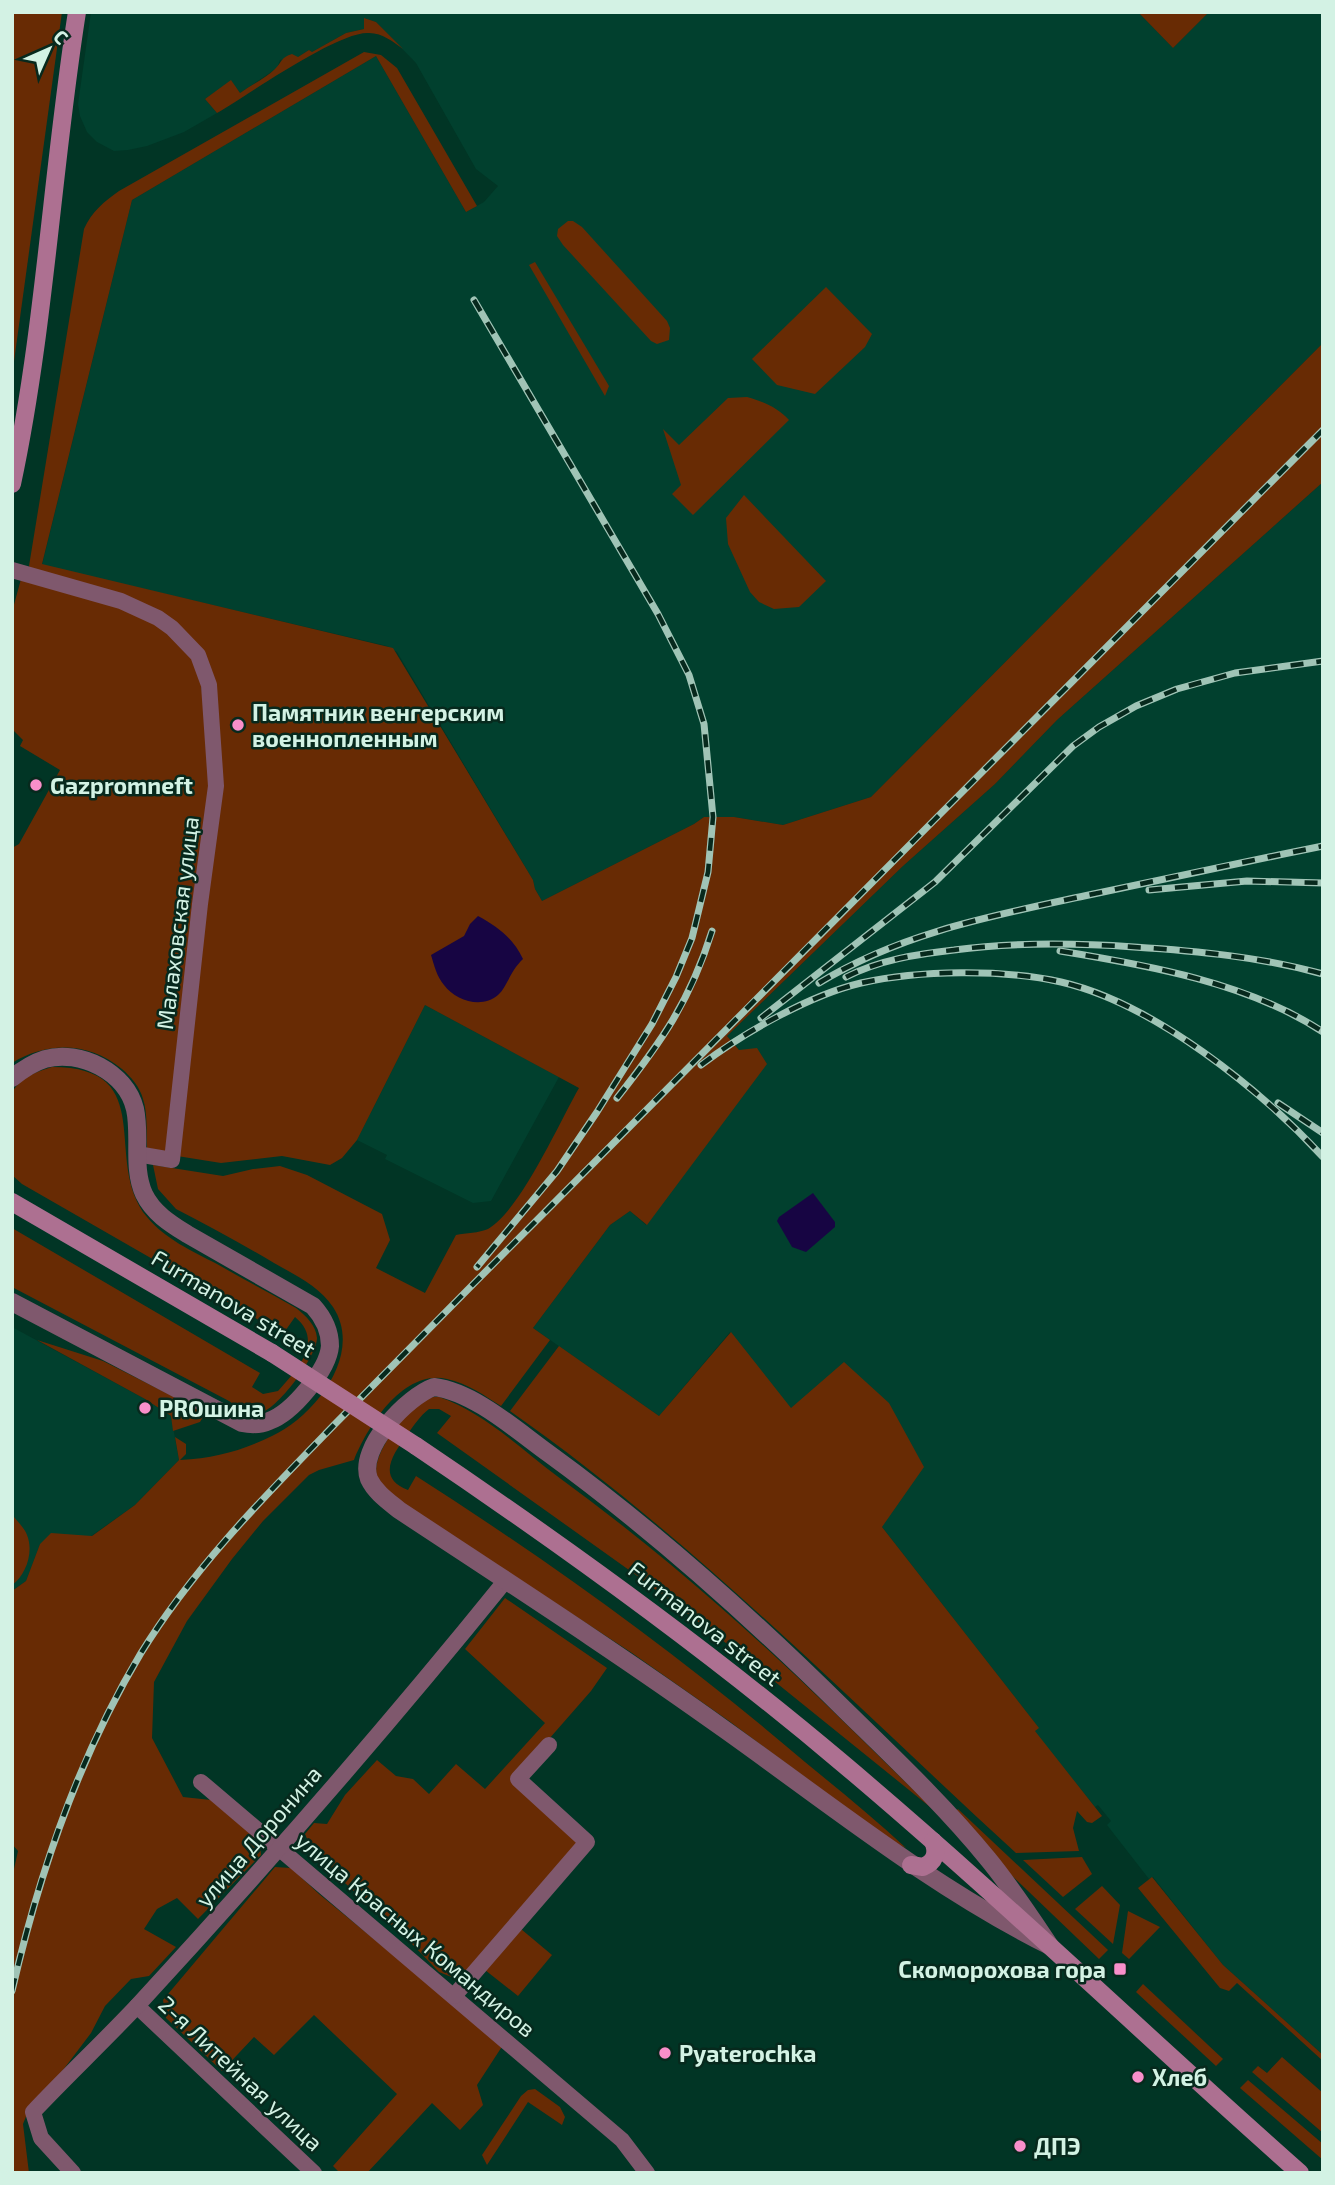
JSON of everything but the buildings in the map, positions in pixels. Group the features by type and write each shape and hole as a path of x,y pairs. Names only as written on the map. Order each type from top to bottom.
{"main road":[{"path":"12,484 31,382 76,12"},
{"name":"Furmanova street","path":"12,1202 272,1353 416,1446 620,1587 840,1761 934,1842 1050,1945 1215,2099 1300,2173"},
{"path":"911,1865 923,1867 932,1862 936,1852 934,1842"}],"street":[{"name":"Малаховская улица","path":"12,570 121,601 158,618 172,628 198,655 209,685 216,786 200,904 172,1160 137,1154"},
{"path":"12,1078 28,1066 47,1058 67,1057 87,1060 120,1082 130,1094 135,1110 137,1154 144,1194 167,1222 300,1296 313,1306 322,1316 330,1347 317,1377 281,1415 254,1425 242,1423 12,1303"},
{"path":"12,1195 32,1214"},
{"path":"435,1387 449,1389 499,1417 619,1507 799,1664 938,1802 1016,1894 1050,1945 1006,1924 911,1865 626,1659 399,1510 379,1493 370,1480 367,1469 369,1456 379,1438 412,1398 435,1387"},
{"name":"улица Доронина","path":"73,2173 41,2138 33,2112 137,2006 278,1848 426,1678 506,1580"},
{"path":"454,1996 587,1842 518,1779 549,1745"},
{"name":"улица Красных Командиров","path":"201,1782 622,2140 647,2173"},
{"path":"934,1842 944,1844 953,1839 957,1829 955,1822"},
{"name":"2-я Литейная улица","path":"137,2006 314,2173"}],"shaded area":[{"path":"12,12 62,12 12,376"},
{"path":"91,12 1138,12 1173,48 1209,12 1323,12 1323,343 871,797 783,825 734,817 704,817 542,901 533,880 397,652 387,646 42,565 132,200 376,56 466,212 484,202 498,186 476,169 416,63 376,22 364,18 364,29 346,33 312,52 309,50 298,57 280,60 277,68 240,93 231,81 205,99 217,113 184,132 147,146 114,151 97,142 87,132 78,104"},
{"path":"1138,12 1209,12 1173,48"},
{"path":"364,18 376,22 403,49 379,35 355,35 315,53 217,113 205,99 231,80 240,93 271,72 288,55 298,57 346,33 364,29"},
{"path":"364,52 381,55 397,68 477,206 466,212 376,56 132,200 42,564 393,648 533,880 542,901 704,817 734,817 783,825 871,797 1323,343 1323,482 1057,720 995,784 903,866 727,1036 739,1050 757,1048 767,1064 647,1225 630,1211 610,1225 533,1328 550,1340 501,1406 476,1390 447,1379 431,1378 416,1383 389,1403 368,1432 354,1460 309,1475 263,1521 232,1559 187,1621 154,1682 152,1738 183,1797 211,1800 260,1842 261,1855 198,1919 177,1898 157,1909 144,1929 176,1947 149,1976 131,1979 105,2006 91,2033 29,2109 23,2124 29,2173 12,2173 12,1878 18,1851 12,1844 12,1591 26,1581 40,1544 51,1533 92,1536 135,1505 179,1460 175,1437 186,1444 186,1454 180,1460 193,1459 238,1450 288,1427 318,1399 330,1382 339,1363 343,1344 341,1325 333,1307 321,1293 298,1277 176,1209 158,1189 153,1165 223,1176 280,1166 307,1175 382,1214 390,1240 376,1268 425,1293 456,1235 488,1229 513,1204 538,1165 579,1088 425,1005 357,1140 342,1158 330,1165 282,1156 221,1163 177,1156 203,932 212,685 174,624 32,571 29,566 84,229 91,217 119,191"},
{"path":"568,221 582,227 667,321 670,328 669,340 657,344 651,341 563,245 557,236 558,229"},
{"path":"535,262 609,386 605,396 529,265"},
{"path":"826,287 872,334 865,347 815,394 777,385 752,359"},
{"path":"747,397 770,406 789,420 693,515 672,494 681,485 663,429 679,445 728,398"},
{"path":"1323,482 1323,2055 1223,1965 1153,1877 1149,1879 1107,1825 1111,1821 1098,1805 1095,1807 1034,1731 1038,1727 730,1332 659,1416 533,1328 610,1225 630,1211 646,1225 739,1050 727,1036 903,866 995,784 1057,720"},
{"path":"744,495 826,581 799,607 774,609 759,602 750,592 728,544 726,518"},
{"path":"21,579 121,608 156,622 188,649 200,672 211,783 169,1152 147,1148 146,1111 142,1095 129,1075 109,1060 82,1049 54,1048 12,1063 12,848 19,844 60,770 20,746 23,740 12,729 12,612"},
{"path":"478,916 504,934 515,945 523,959 498,995 484,1002 462,999 449,991 439,978 431,955 464,936"},
{"path":"425,1005 559,1077 491,1201 473,1203 385,1159 387,1155 357,1140"},
{"path":"52,1067 85,1071 106,1083 118,1100 134,1194 154,1225 179,1244 296,1308 313,1325 317,1338 310,1357 295,1382 266,1411 258,1414 246,1412 12,1287 12,1228 260,1373 252,1387 263,1394 278,1391 300,1364 308,1345 303,1326 295,1317 283,1334 22,1184 12,1175 12,1092 29,1076"},
{"path":"813,1193 835,1222 835,1227 806,1252 792,1247 777,1221"},
{"path":"12,1327 145,1399 171,1416 179,1460 135,1505 91,1536 40,1544 26,1581 12,1591"},
{"path":"731,1332 791,1408 844,1362 889,1403 924,1467 882,1527 1039,1728 1035,1731 1102,1816 1092,1823 1087,1822 1077,1811 1073,1828 1079,1851 1016,1853 707,1568 578,1461 510,1411 559,1346 659,1416"},
{"path":"37,1340 103,1361 196,1408 203,1417 200,1422 173,1431 171,1416"},
{"path":"439,1397 471,1412 501,1432 680,1572 774,1656 935,1811 747,1659 636,1575 437,1433 451,1416 439,1409 429,1409 415,1424 390,1465 392,1479 398,1485 408,1490 416,1476 566,1577 664,1648 759,1723 906,1848 891,1841 632,1653 404,1504 385,1488 377,1477 376,1468 391,1434 426,1398"},
{"path":"14,1517 26,1533 30,1549 25,1569 12,1585"},
{"path":"505,1598 607,1668 591,1691 514,1779 580,1843 459,1980 439,1972 335,1874 305,1834 314,1823 327,1824 345,1795 377,1760 396,1776 413,1779 429,1794 456,1764 485,1789 545,1723 465,1649"},
{"path":"958,1809 1108,1950 1099,1959 1003,1867 956,1811"},
{"path":"1082,1857 1092,1874 1063,1897 1023,1860"},
{"path":"275,1867 291,1868 503,2045 477,2085 483,2105 460,2130 432,2103 367,2173 340,2173 333,2166 397,2094 314,2015 274,2055 254,2037 222,2071 166,2018 163,2000"},
{"path":"1152,1877 1223,1965 1323,2055 1323,2061 1237,1983 1229,1991 1220,1988 1138,1888"},
{"path":"1102,1886 1120,1905 1113,1944 1075,1909"},
{"path":"1128,1911 1160,1927 1129,1959 1122,1953"},
{"path":"521,1929 552,1955 518,1996 485,1970"},
{"path":"1143,1984 1223,2059 1216,2066 1136,1992"},
{"path":"1282,2057 1323,2093 1323,2133 1252,2072 1258,2066 1267,2073"},
{"path":"1248,2080 1323,2144 1323,2160 1240,2088"},
{"path":"535,2089 560,2107 565,2117 562,2125 528,2102 487,2165 482,2155 521,2096 528,2090"}],"railway":[{"path":"474,300 658,614 689,675 704,724 713,817 708,872 692,938 652,1024 557,1171 477,1267"},
{"path":"12,1991 48,1860 98,1734 141,1653 207,1562 257,1505 335,1424 1323,430"},
{"path":"761,1018 935,882 1073,746 1099,727 1136,706 1177,689 1235,673 1323,661"},
{"path":"819,983 882,951 947,928 1143,883 1323,846"},
{"path":"1149,890 1247,881 1323,883"},
{"path":"617,1098 648,1058 684,1000 712,931"},
{"path":"846,977 872,966 912,956 976,947 1044,944 1206,953 1276,963 1323,974"},
{"path":"1060,951 1196,978 1263,1001 1323,1032"},
{"path":"701,1065 778,1016 820,996 861,983 909,976 961,973 1038,978 1096,993 1168,1029 1237,1077 1323,1157"},
{"path":"1278,1103 1323,1133"}],"place":[{"name":"Памятник венгерским военнопленным","path":"238,725"},
{"name":"Gazpromneft","path":"36,785"},
{"name":"PROшина","path":"145,1408"},
{"name":"Скоморохова гора","path":"1120,1969"},
{"name":"Pyaterochka","path":"665,2053"},
{"name":"Хлеб","path":"1138,2077"},
{"name":"ДПЭ","path":"1020,2146"}]}
